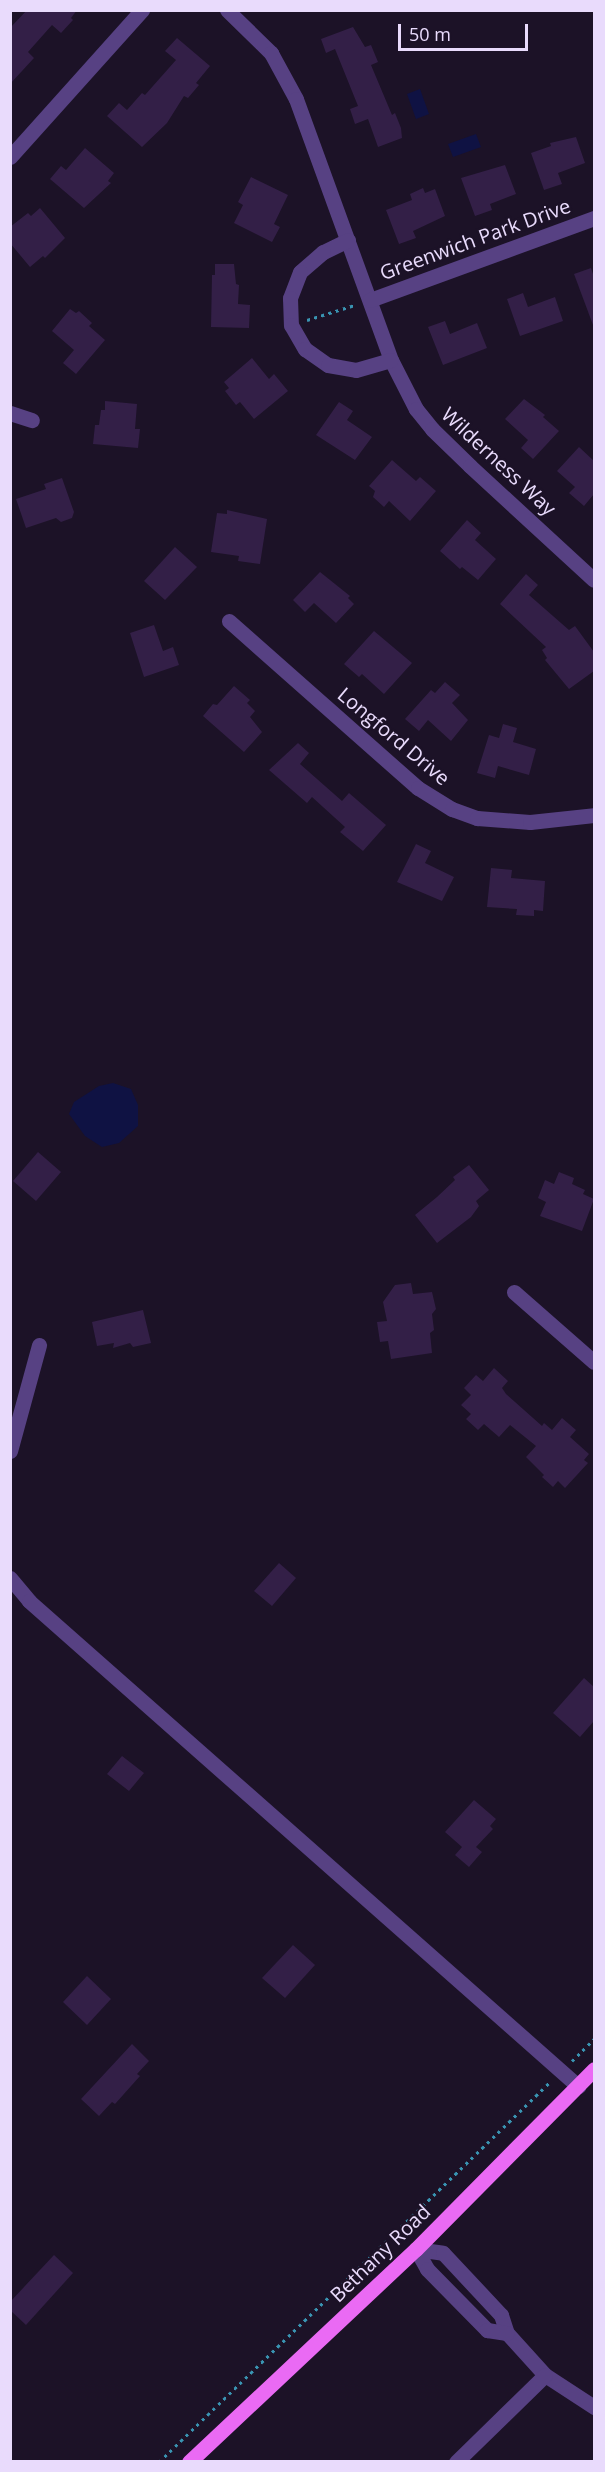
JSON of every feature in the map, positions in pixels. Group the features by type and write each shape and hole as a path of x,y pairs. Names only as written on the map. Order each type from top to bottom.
{"main road":[{"name":"Bethany Road","path":"189,2462 416,2249 594,2069"}],"street":[{"path":"10,157 142,10"},
{"name":"Wilderness Way","path":"226,10 271,53 296,99 391,360 407,394 432,429 594,580"},
{"name":"Greenwich Park Drive","path":"369,300 594,218"},
{"path":"348,240 323,252 300,272 290,298 291,325 305,349 328,365 356,370 391,360"},
{"path":"10,413 32,420"},
{"name":"Longford Drive","path":"230,621 418,789 452,809 477,818 530,822 594,815"},
{"path":"514,1292 594,1362"},
{"path":"10,1451 39,1345"},
{"path":"10,1578 29,1601 578,2086"},
{"path":"416,2249 427,2270 486,2330 507,2332"},
{"path":"416,2249 443,2253 501,2315 507,2332 545,2375 594,2407"},
{"path":"456,2462 545,2375"}],"path":[{"path":"291,325 369,300"},
{"path":"159,2462 594,2039"}],"shaded area":[{"path":"420,89 429,114 416,119 407,94"},
{"path":"476,134 481,147 453,157 448,144"},
{"path":"113,1083 131,1089 138,1105 138,1126 119,1143 102,1147 85,1136 69,1114 74,1102 99,1086"}],"building":[{"path":"27,10 77,10 71,18 73,20 61,33 52,25 28,52 34,58 10,84 10,28"},
{"path":"353,27 365,47 371,45 378,62 371,65 392,115 395,113 401,128 402,138 378,147 368,119 355,124 350,109 358,106 335,49 326,53 321,39"},
{"path":"177,38 210,66 196,83 199,85 188,98 184,96 167,123 142,147 107,116 119,103 127,110 142,93 145,95 176,60 165,51"},
{"path":"576,137 585,163 558,173 562,184 544,190 531,153 551,146 550,143"},
{"path":"85,148 114,173 108,181 111,183 84,208 50,179 61,166 66,170"},
{"path":"505,165 516,194 490,204 492,210 475,216 461,178"},
{"path":"251,177 288,195 274,224 280,227 272,242 234,223 243,205 238,202"},
{"path":"423,188 425,193 435,189 445,216 413,231 416,238 399,244 386,210 412,200 410,194"},
{"path":"40,208 65,238 45,258 43,256 30,267 10,243 10,227 28,213 31,216"},
{"path":"215,264 234,264 236,284 239,285 238,304 250,305 249,328 211,327 212,275 215,275"},
{"path":"591,268 594,277 593,325 574,274"},
{"path":"523,293 528,307 555,297 563,321 520,336 507,299"},
{"path":"70,309 76,313 79,311 92,323 89,326 105,340 76,374 63,363 74,350 52,331"},
{"path":"445,321 450,334 477,323 487,348 443,365 428,327"},
{"path":"252,358 269,379 274,374 288,391 254,419 240,402 236,405 225,391 229,388 224,382"},
{"path":"524,399 545,415 543,417 559,431 533,459 521,448 528,440 505,419"},
{"path":"105,401 137,404 135,429 140,429 138,448 93,444 95,425 99,425 101,410 105,410"},
{"path":"339,402 353,411 347,420 372,437 355,460 316,435"},
{"path":"579,447 594,461 594,494 584,506 569,493 575,487 557,471"},
{"path":"392,460 416,481 420,477 436,491 410,521 389,501 384,507 373,497 375,491 369,486"},
{"path":"62,478 74,512 72,518 61,522 56,518 26,528 16,499 46,489 44,484"},
{"path":"227,510 267,519 260,564 238,561 239,556 211,552 217,513 227,514"},
{"path":"467,520 481,533 475,540 496,559 478,580 462,567 460,569 440,551"},
{"path":"175,547 197,567 165,600 144,581"},
{"path":"320,572 350,596 348,598 354,604 336,623 314,603 305,612 293,600"},
{"path":"526,574 538,585 529,595 569,630 575,626 594,652 594,671 569,689 545,660 547,658 542,650 546,647 500,604"},
{"path":"154,625 163,651 173,647 179,665 144,677 130,633"},
{"path":"374,631 412,663 384,694 362,674 359,677 344,664"},
{"path":"445,682 460,695 452,703 468,720 451,741 428,720 419,731 405,719 431,690 435,693"},
{"path":"234,686 250,700 247,703 255,711 250,717 262,732 244,752 203,716 213,704 217,705"},
{"path":"503,724 517,728 513,742 536,749 529,775 498,766 495,778 477,773 489,735 499,738"},
{"path":"298,743 309,753 300,764 342,801 349,793 386,825 363,851 340,832 345,827 312,797 307,803 269,770"},
{"path":"416,844 431,851 425,863 454,877 442,901 397,882"},
{"path":"491,868 512,870 511,878 545,881 543,911 534,910 534,916 516,915 517,909 487,907"},
{"path":"38,1152 61,1172 36,1201 13,1181"},
{"path":"469,1165 489,1190 476,1201 479,1206 471,1217 437,1243 415,1215 455,1180 453,1177"},
{"path":"559,1172 574,1178 572,1184 585,1190 583,1194 594,1199 582,1231 540,1216 546,1202 538,1198 545,1180 554,1184"},
{"path":"411,1283 413,1294 432,1292 436,1309 432,1314 434,1330 430,1333 432,1353 391,1359 388,1341 380,1342 377,1322 387,1321 383,1302 395,1285"},
{"path":"143,1310 151,1343 133,1347 130,1343 113,1348 114,1343 97,1346 92,1322"},
{"path":"494,1368 508,1381 502,1388 506,1394 542,1426 544,1423 552,1430 562,1418 576,1430 570,1437 589,1454 584,1460 588,1463 565,1488 558,1481 553,1487 542,1477 544,1475 526,1457 536,1446 510,1425 499,1437 484,1424 478,1430 466,1419 471,1414 461,1405 471,1395 464,1388 476,1375 483,1381"},
{"path":"279,1563 296,1578 272,1606 254,1591"},
{"path":"584,1678 594,1687 594,1721 580,1737 553,1713"},
{"path":"122,1756 144,1773 129,1791 107,1774"},
{"path":"474,1800 496,1819 490,1826 493,1829 476,1847 482,1852 469,1867 455,1855 462,1847 445,1832"},
{"path":"293,1945 315,1965 285,1998 262,1978"},
{"path":"87,1976 111,1999 87,2025 63,2002"},
{"path":"132,2044 149,2061 137,2074 140,2076 115,2104 112,2102 99,2116 81,2099"},
{"path":"54,2255 73,2273 26,2325 10,2310 10,2302"}]}
